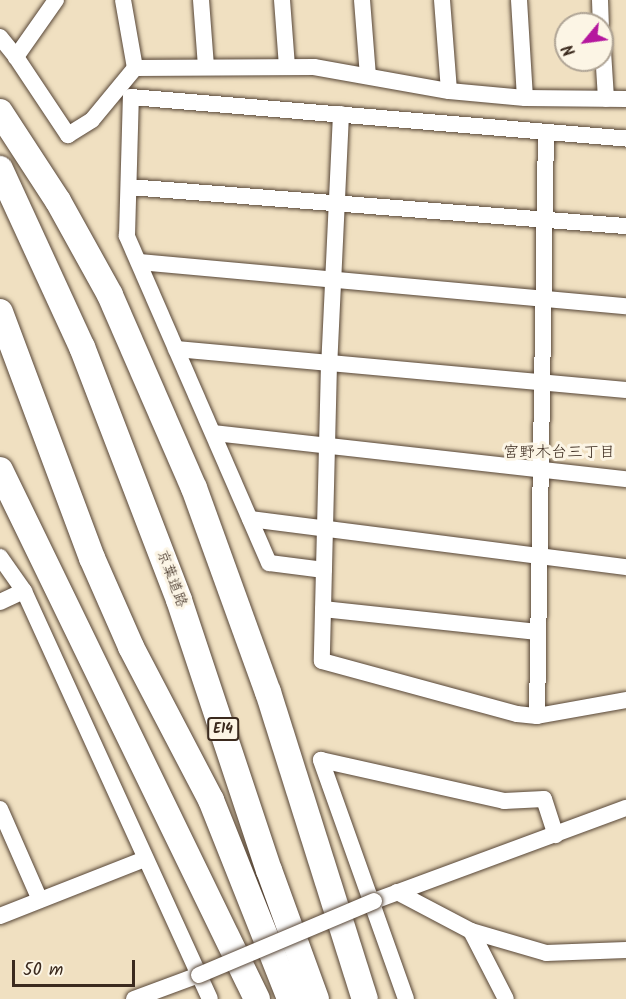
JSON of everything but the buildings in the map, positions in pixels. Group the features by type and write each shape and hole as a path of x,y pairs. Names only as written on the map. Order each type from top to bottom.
{"highway":[{"path":"0,112 58,201 110,295 194,488 268,692 365,999"},
{"name":"京葉道路","path":"0,169 82,347 175,589 269,870 316,999"},
{"path":"0,312 92,558 131,647 211,800 290,999"},
{"path":"0,470 258,999"}],"street":[{"path":"16,57 56,0"},
{"path":"0,37 68,135 92,120 135,68 123,0"},
{"path":"201,0 206,67"},
{"path":"282,0 286,66"},
{"path":"362,0 368,76"},
{"path":"442,0 449,91"},
{"path":"519,0 525,98"},
{"path":"135,68 314,67 449,91 525,98 626,99"},
{"path":"604,72 606,99"},
{"path":"324,570 268,563 127,236 131,97 626,139"},
{"path":"341,114 329,364 322,661 475,705 537,716 626,700"},
{"path":"537,716 546,132"},
{"path":"129,187 626,226"},
{"path":"139,262 334,282 626,306"},
{"path":"176,349 626,390"},
{"path":"214,434 626,479"},
{"path":"250,519 626,567"},
{"path":"0,557 24,591 210,999"},
{"path":"0,602 24,591"},
{"path":"323,609 538,632"},
{"path":"406,999 374,901 321,760 504,801 544,799 556,834"},
{"path":"134,999 199,975 396,892 626,808"},
{"path":"0,809 40,900"},
{"path":"0,916 145,859"},
{"path":"396,892 471,932 546,952 626,950"},
{"path":"471,932 506,999"}],"district":[{"name":"宮野木台三丁目","path":"559,453"}]}
